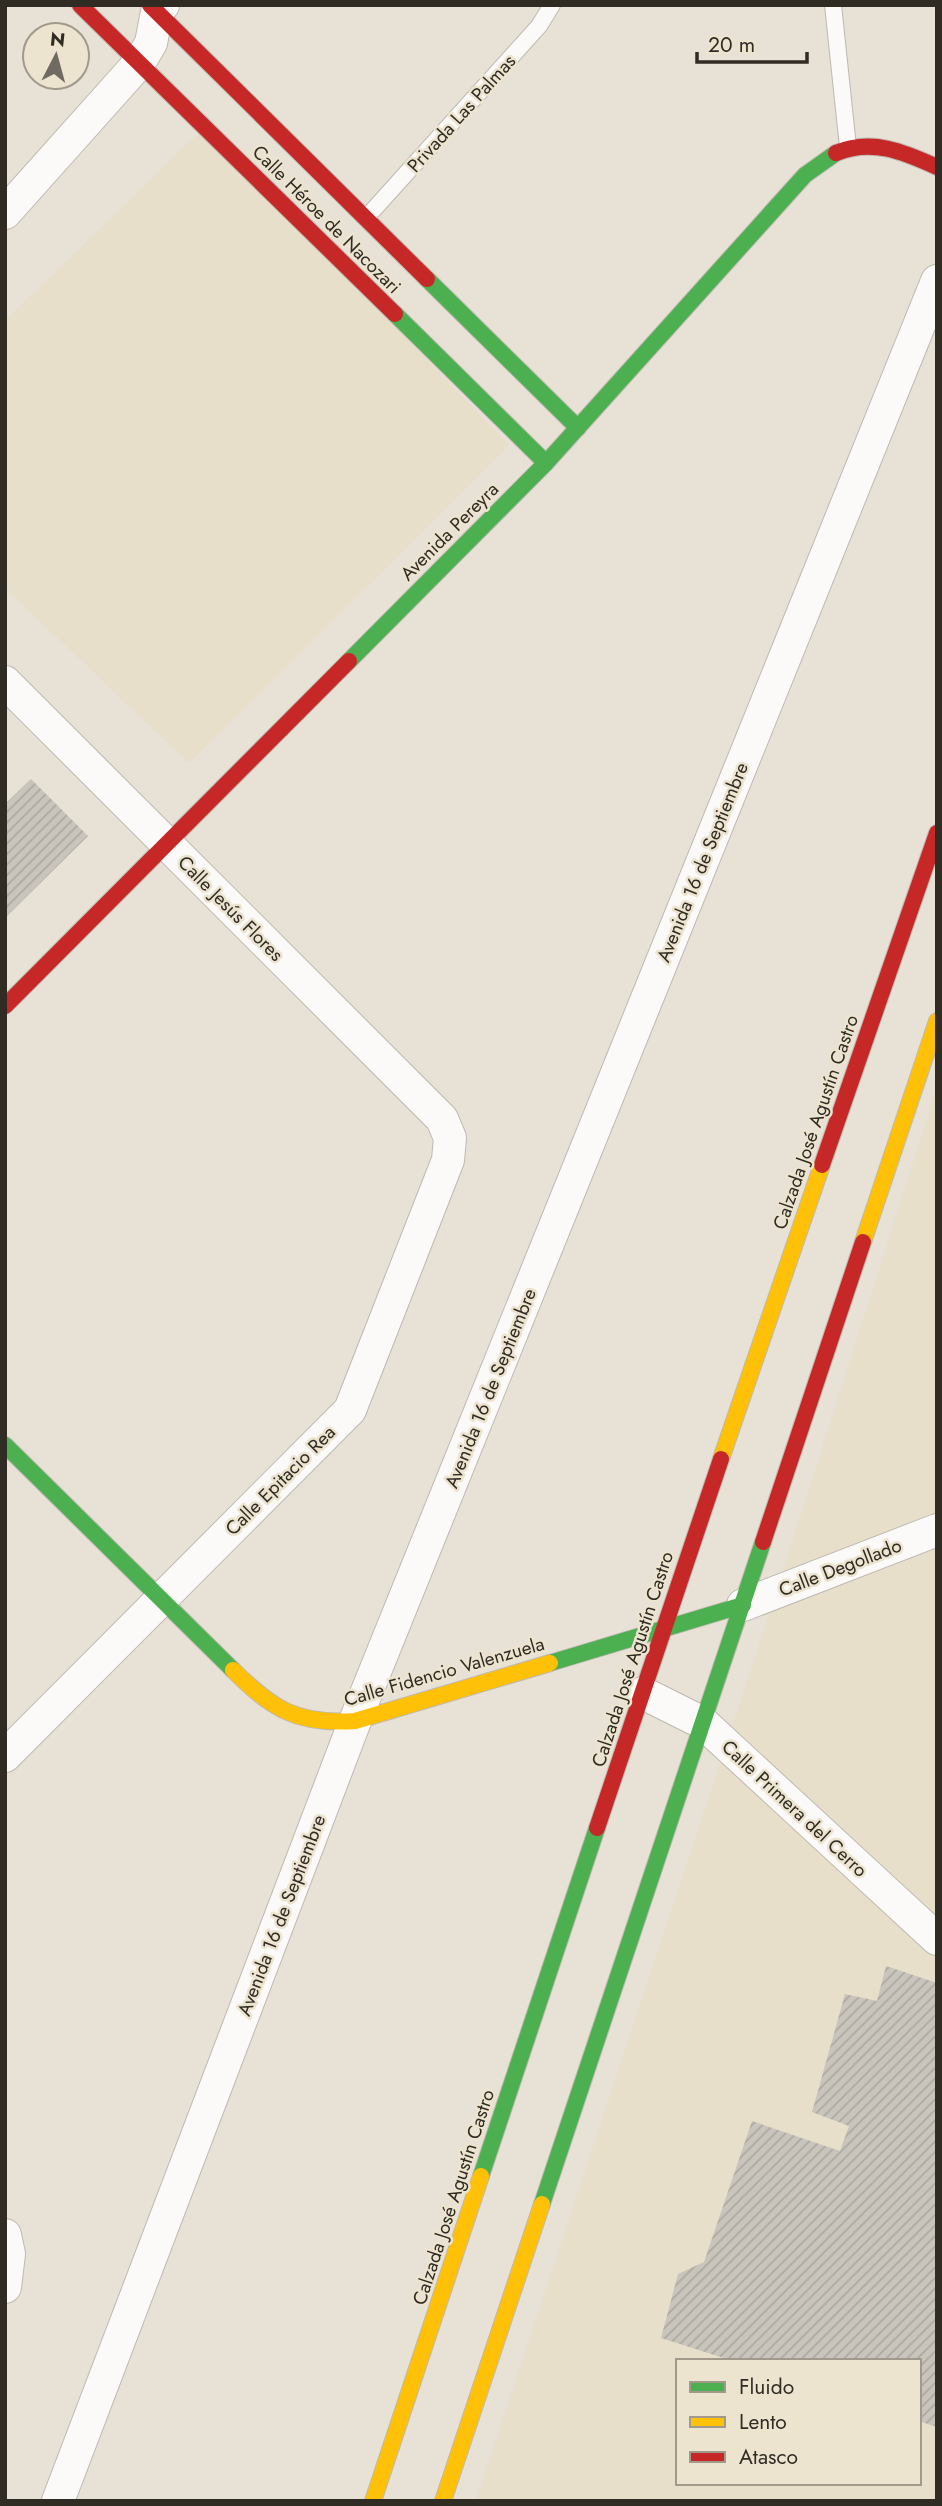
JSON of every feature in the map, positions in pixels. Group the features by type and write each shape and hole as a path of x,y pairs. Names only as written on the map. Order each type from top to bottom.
{"main road":[{"name":"Calle Héroe de Nacozari","path":"80,5 546,463"},
{"name":"Calle Héroe de Nacozari","path":"157,7 579,428"},
{"name":"Avenida Pereyra","path":"5,1006 546,463 805,175 825,158 848,147 872,144 937,167"},
{"name":"Calzada José Agustín Castro","path":"373,2501 663,1628 937,833"},
{"path":"443,2501 937,1021"},
{"name":"Calle Fidencio Valenzuela","path":"5,1446 264,1701 283,1711 328,1724 355,1721 743,1605"}],"street":[{"path":"5,213 139,63 151,43 157,7"},
{"name":"Avenida 16 de Septiembre","path":"58,2501 355,1721 937,281"},
{"name":"Calle Jesús Flores","path":"5,682 442,1119 450,1138"},
{"name":"Calle Epitacio Rea","path":"5,1756 350,1410 448,1160 450,1138"},
{"name":"Calle Degollado","path":"743,1605 937,1530"},
{"name":"Calle Primera del Cerro","path":"643,1693 703,1723 937,1939"},
{"path":"5,2235 9,2254 5,2287"}],"lane":[{"name":"Privada Las Palmas","path":"366,218 519,49 552,5"},
{"path":"833,5 848,147"}],"shaded area":[{"path":"203,129 509,445 189,763 5,588 5,321"},
{"path":"937,1088 937,2501 476,2501 770,1612"}],"building":[{"path":"31,779 88,836 7,916 5,804"},
{"path":"886,1966 937,1983 937,2427 921,2422 921,2359 727,2359 661,2338 678,2274 704,2262 752,2121 840,2151 849,2126 812,2112 845,1994 877,2001"}],"traffic: fast":[{"path":"349,661 546,463 805,175 836,153"},
{"path":"427,279 578,428"},
{"path":"395,314 546,463"},
{"path":"5,1445 233,1670"},
{"path":"542,2204 763,1542"},
{"path":"550,1663 743,1605"},
{"path":"481,2176 597,1828"}],"traffic: slow":[{"path":"863,1242 937,1021"},
{"path":"721,1459 822,1165"},
{"path":"233,1670 260,1695 287,1712 335,1722 355,1721 550,1663"},
{"path":"373,2501 481,2176"},
{"path":"443,2501 542,2204"}],"traffic: jam":[{"path":"80,5 395,314"},
{"path":"150,5 427,279"},
{"path":"836,153 875,147 900,152 937,167"},
{"path":"5,1006 349,661"},
{"path":"822,1165 937,833"},
{"path":"763,1542 863,1242"},
{"path":"597,1828 721,1459"}]}
